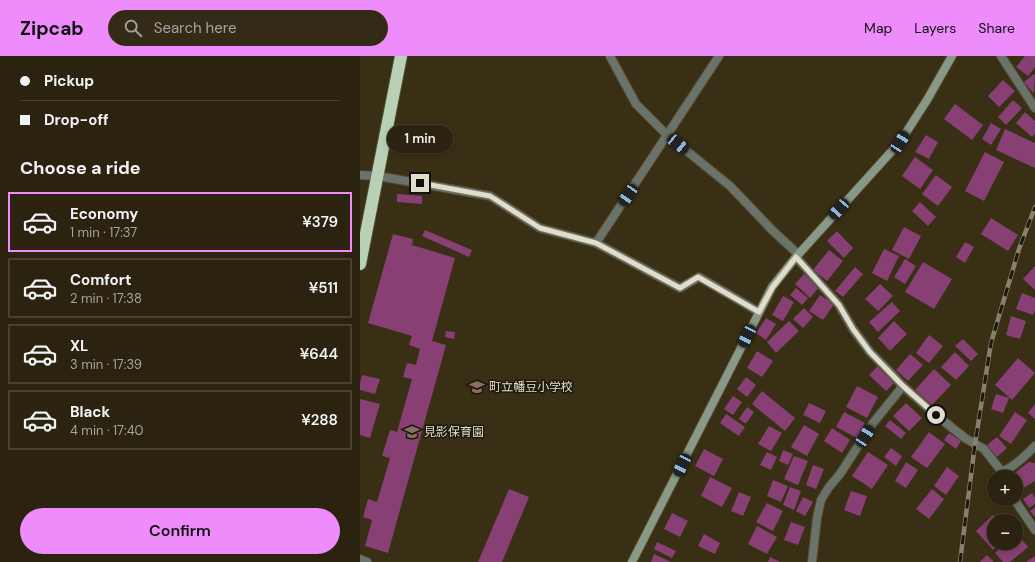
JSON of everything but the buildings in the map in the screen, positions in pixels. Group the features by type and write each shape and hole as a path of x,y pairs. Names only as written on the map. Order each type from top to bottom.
{"highway":[{"path":"360,264 401,56"}],"street":[{"path":"610,56 636,104 667,136 730,186 797,255 839,305 853,329 870,352 903,386 965,438 984,449 999,470"},
{"path":"596,243 719,56"},
{"path":"632,562 772,288 797,255 900,142 927,100 952,56"},
{"path":"1001,56 1035,108"},
{"path":"360,175 378,176 490,196 540,228 596,243 680,288 698,277 759,312"},
{"path":"812,562 817,518 821,500 828,487 840,474 873,423 903,386"},
{"path":"1008,470 1021,460 1035,446"},
{"path":"1019,506 1035,530"},
{"path":"360,559 367,562"}],"railway":[{"path":"960,562 975,444 991,343 1019,249 1035,207"}],"place":[{"name":"町立幡豆小学校","path":"477,387"},
{"name":"見影保育園","path":"412,432"}],"route":[{"path":"420,183 490,196 540,228 596,243 680,288 698,277 759,312 772,288 796,257 839,305 853,329 870,352 903,386 936,415"}]}
